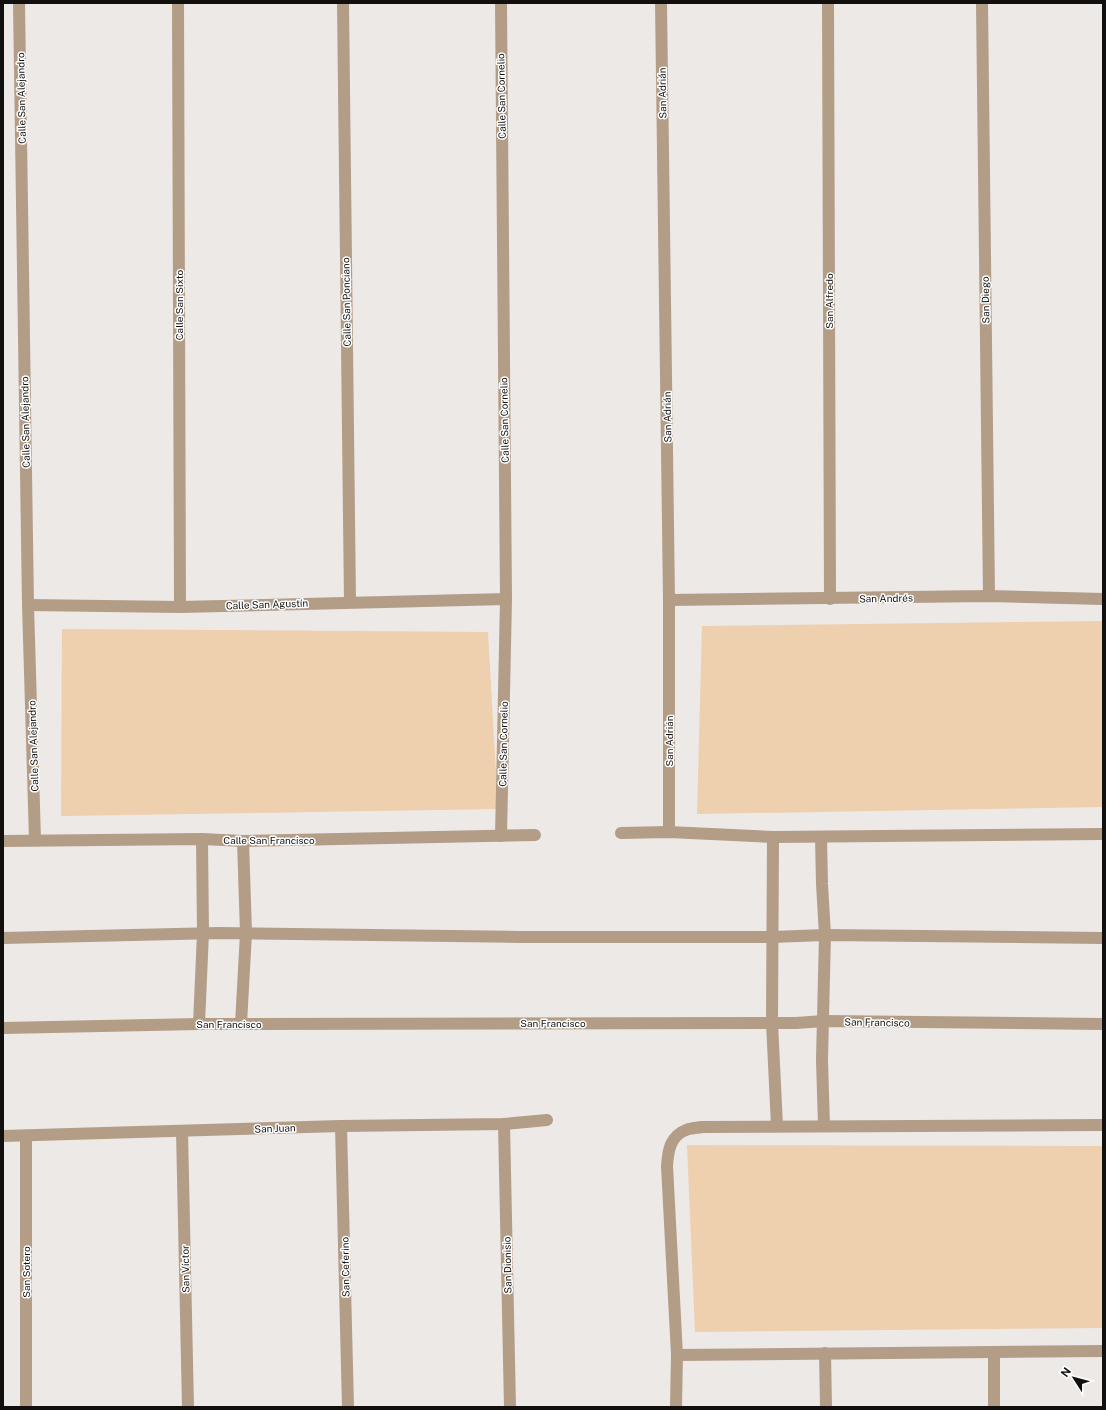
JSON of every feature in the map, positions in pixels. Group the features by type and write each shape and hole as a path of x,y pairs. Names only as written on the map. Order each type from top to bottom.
{"street":[{"name":"Calle San Alejandro","path":"19,3 28,605 35,840"},
{"name":"Calle San Sixto","path":"178,3 180,607"},
{"name":"Calle San Ponciano","path":"343,3 350,602"},
{"name":"Calle San Cornelio","path":"500,3 506,599 501,836"},
{"name":"San Adrián","path":"661,3 669,600 669,832"},
{"name":"San Alfredo","path":"828,3 830,599"},
{"name":"San Diego","path":"982,3 988,596"},
{"name":"San Andrés","path":"669,600 988,596 1103,599"},
{"name":"Calle San Agustín","path":"28,605 180,607 506,599"},
{"path":"621,833 669,832 773,837 1103,834"},
{"name":"Calle San Francisco","path":"3,841 202,839 243,841 535,835"},
{"path":"773,837 772,1023 777,1126"},
{"path":"821,837 825,935 822,1060 824,1126"},
{"path":"199,1024 203,933 202,839"},
{"path":"241,1024 246,933 243,841"},
{"path":"3,938 246,933 520,936 772,937 825,935 1103,938"},
{"name":"San Francisco","path":"3,1028 199,1024 796,1023 824,1021 1103,1024"},
{"name":"San Juan","path":"3,1136 341,1126 504,1124 547,1120"},
{"name":"San Dionisio","path":"504,1124 510,1407"},
{"path":"676,1407 677,1355 667,1166 668,1152 674,1138 686,1130 702,1127 777,1126 1103,1125"},
{"name":"San Ceferino","path":"341,1126 348,1407"},
{"name":"San Víctor","path":"182,1131 188,1407"},
{"name":"San Sotero","path":"26,1136 26,1407"},
{"path":"677,1355 1103,1351"},
{"path":"994,1352 994,1407"},
{"path":"825,1353 826,1407"}],"shaded area":[{"path":"1103,621 1103,807 697,814 702,626"},
{"path":"62,629 488,632 498,809 61,816"},
{"path":"687,1145 1103,1146 1103,1328 695,1332"}]}
